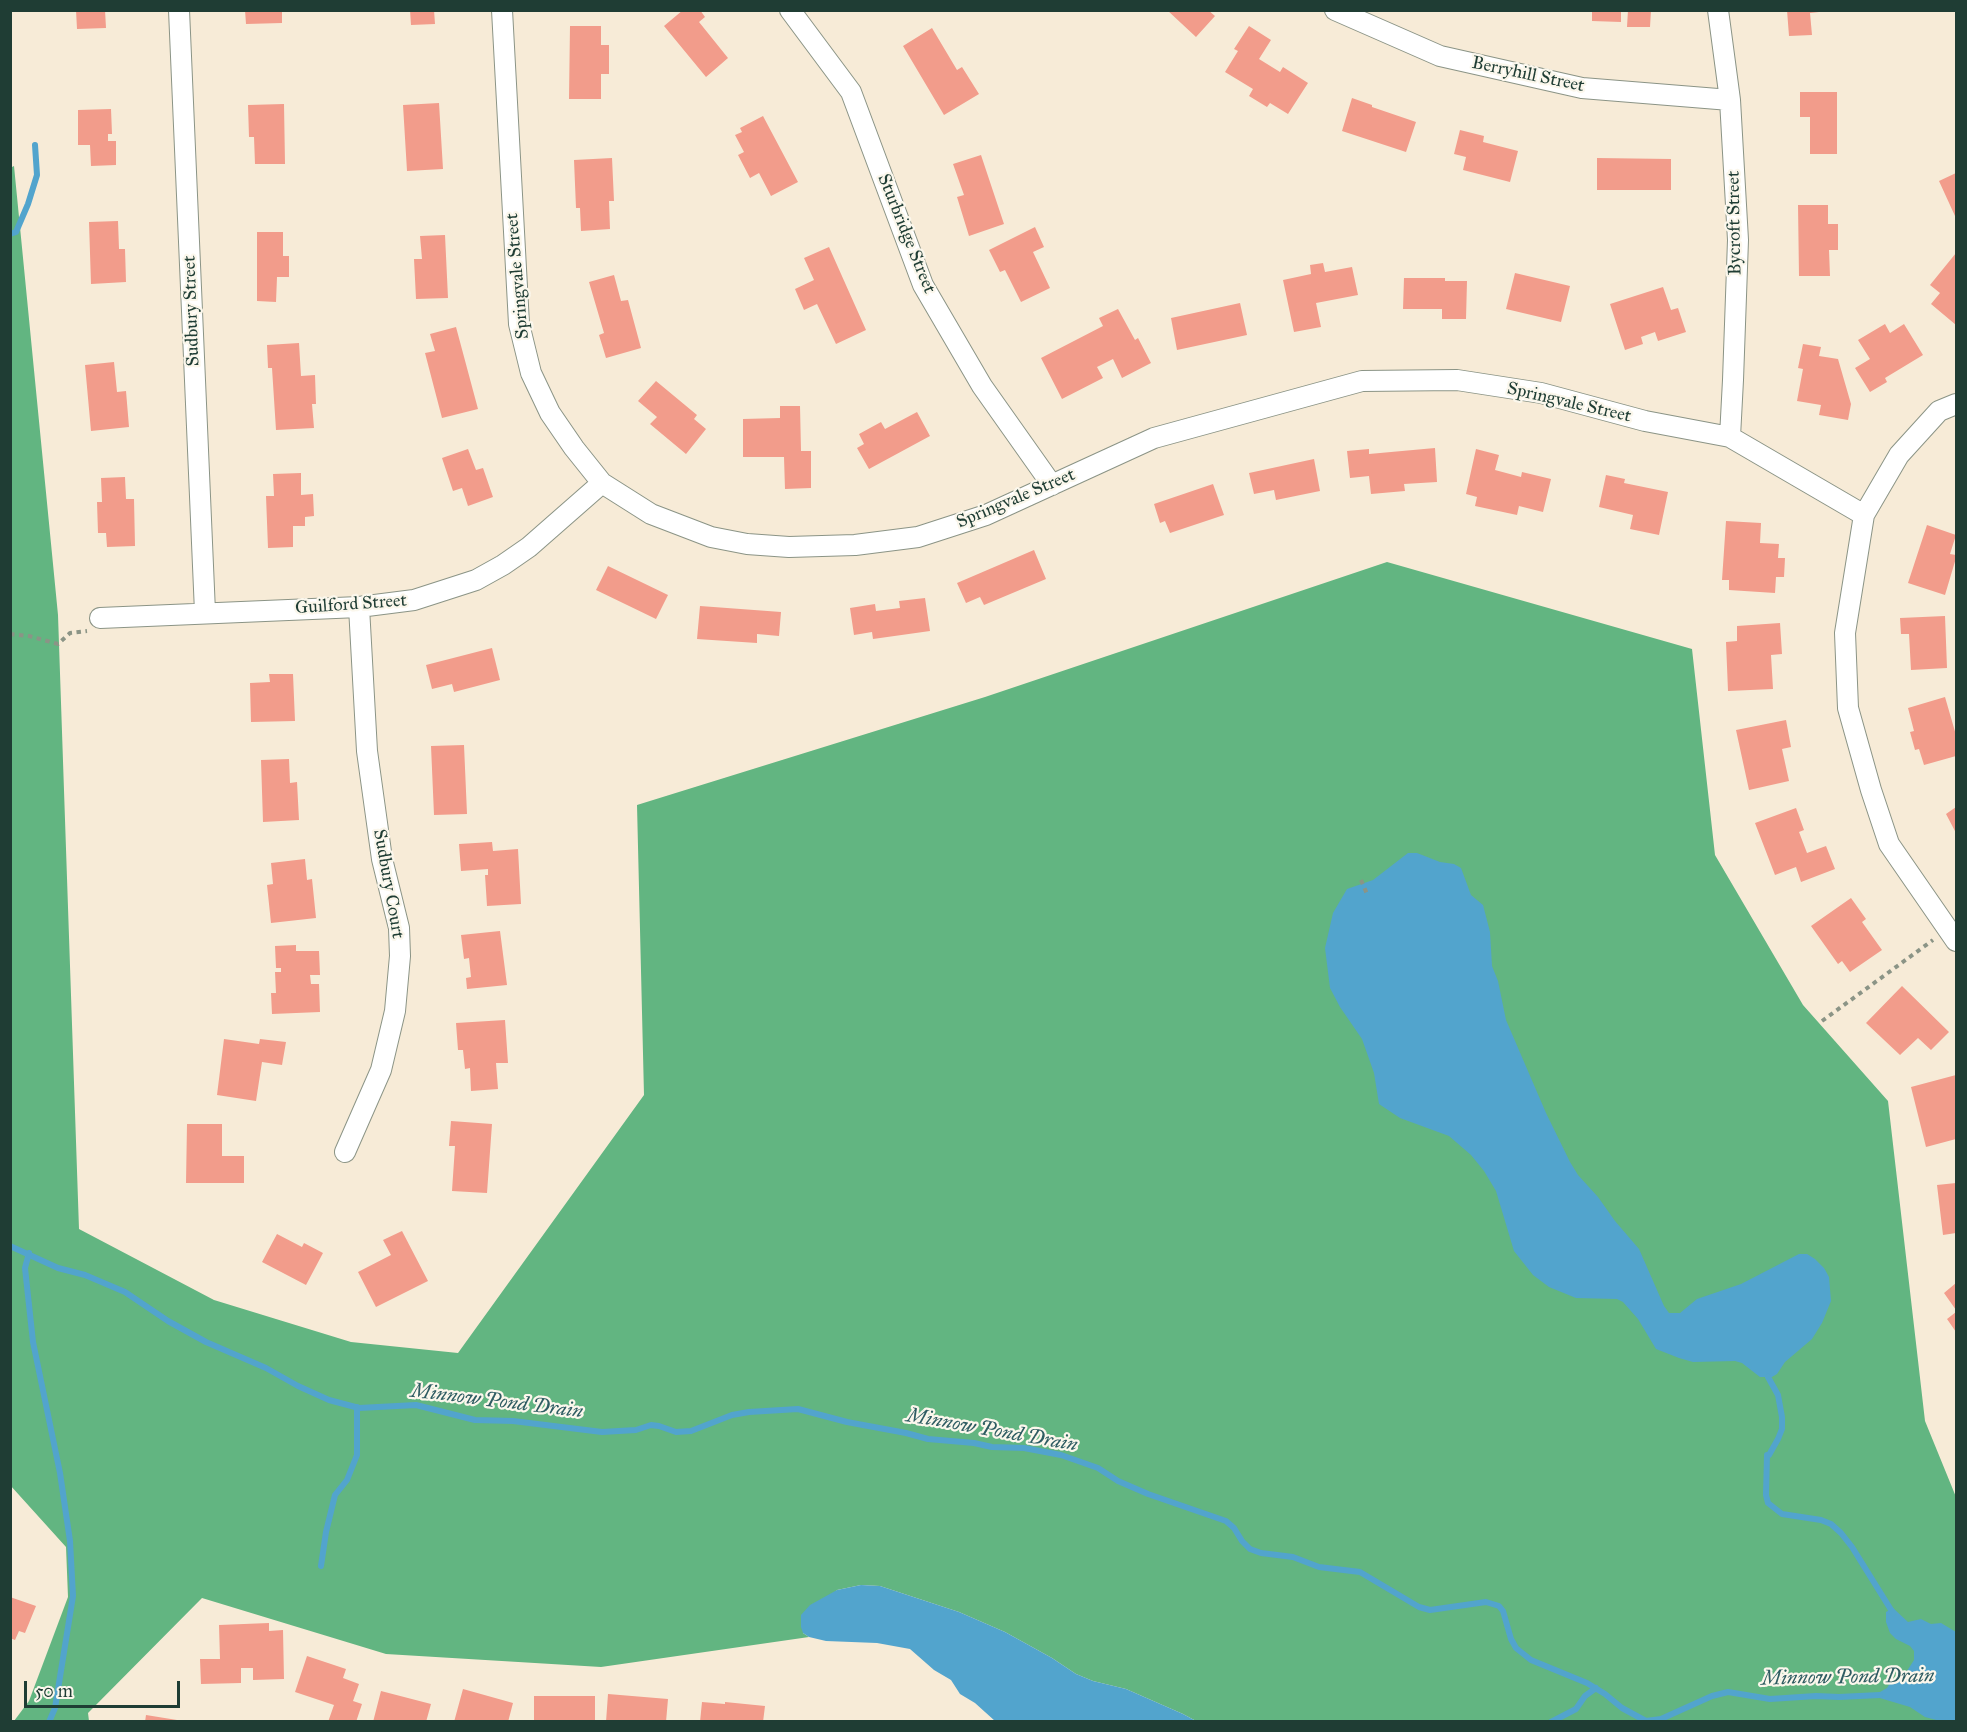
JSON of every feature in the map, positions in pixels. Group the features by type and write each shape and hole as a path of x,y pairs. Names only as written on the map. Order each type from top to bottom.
{"street":[{"name":"Sudbury Street","path":"179,10 204,612"},
{"name":"Springvale Street","path":"502,10 519,324 531,373 550,412 574,448 602,483 651,514 711,537 747,544 789,547 855,545 918,537 987,515 1154,438 1362,381 1457,380 1541,393 1645,421 1730,437 1864,515"},
{"name":"Sturbridge Street","path":"790,10 851,92 923,285 982,386 1052,485"},
{"name":"Berryhill Street","path":"1335,10 1440,56 1582,88 1730,100"},
{"name":"Bycroft Street","path":"1718,10 1730,100 1738,240 1730,437"},
{"path":"1952,935 1889,844 1848,708 1845,633 1864,515 1899,455 1939,411 1956,404"},
{"name":"Guilford Street","path":"100,618 359,607 414,600 476,580 503,565 529,547 602,483"},
{"name":"Sudbury Court","path":"345,1152 381,1070 395,1011 400,956 399,928 382,859 367,751 359,607"}],"path":[{"path":"10,634 29,636 58,644 70,633 89,631 100,618"},
{"path":"1361,880 1367,894"},
{"path":"1822,1021 1952,935"}],"green space":[{"path":"14,166 58,615 79,1229 214,1300 351,1342 458,1353 644,1095 637,805 985,697 1387,562 1692,649 1715,855 1803,1005 1888,1101 1925,1421 1956,1497 1956,1721 1196,1721 1126,1689 1093,1681 1076,1674 1005,1632 959,1612 880,1586 861,1585 837,1590 803,1633 809,1637 601,1667 386,1654 202,1598 88,1713 89,1721 14,1721 29,1701 68,1597 66,1547 10,1485 10,168"}],"water":[{"path":"1408,853 1417,853 1461,868 1471,895 1483,905 1490,932 1492,966 1498,981 1506,1020 1546,1113 1578,1175 1639,1249 1669,1313 1680,1313 1697,1299 1741,1284 1799,1254 1807,1254 1824,1268 1829,1277 1831,1301 1822,1323 1812,1339 1785,1362 1777,1374 1772,1377 1760,1377 1742,1363 1735,1361 1693,1362 1679,1358 1656,1349 1638,1319 1623,1302 1617,1299 1576,1298 1549,1287 1533,1275 1514,1251 1496,1191 1471,1155 1449,1136 1400,1118 1379,1104 1374,1073 1362,1039 1330,988 1325,948 1333,913 1347,889 1373,880"},
{"path":"861,1585 880,1586 959,1612 1005,1632 1076,1674 1093,1681 1126,1689 1196,1721 995,1721 975,1703 960,1694 951,1680 934,1670 910,1649 877,1643 826,1641 809,1637 803,1633 801,1615 810,1605 837,1590"},
{"path":"1893,1608 1908,1622 1921,1619 1931,1624 1941,1623 1956,1632 1956,1721 1940,1721 1925,1717 1910,1707 1873,1696 1887,1688 1892,1680 1907,1671 1914,1660 1914,1651 1910,1646 1890,1633 1886,1622 1886,1612"}],"building":[{"path":"76,10 105,10 106,28 77,29"},
{"path":"245,10 282,10 282,23 246,24"},
{"path":"410,10 434,10 435,24 411,25"},
{"path":"683,10 700,10 705,17 699,22 728,58 706,77 664,26"},
{"path":"1167,10 1208,10 1215,16 1196,37"},
{"path":"1592,10 1621,10 1621,22 1592,21"},
{"path":"1628,10 1651,10 1650,27 1627,27"},
{"path":"1787,10 1818,10 1819,12 1810,13 1812,35 1789,36"},
{"path":"570,26 601,26 601,45 609,45 609,74 601,74 601,99 569,99"},
{"path":"1249,26 1271,40 1259,59 1280,72 1283,67 1308,83 1288,114 1270,103 1267,107 1249,96 1253,89 1225,72 1238,51 1234,49"},
{"path":"932,28 957,70 962,67 979,94 944,115 903,46"},
{"path":"1800,92 1837,92 1837,154 1810,154 1810,117 1800,117"},
{"path":"1352,98 1416,122 1406,152 1342,131"},
{"path":"439,103 443,169 407,171 403,105"},
{"path":"284,104 285,164 255,164 254,137 249,137 248,105"},
{"path":"111,109 112,134 108,134 108,141 116,141 116,165 91,166 90,145 78,145 78,110"},
{"path":"763,116 798,182 771,196 759,173 750,178 738,155 744,152 735,135 742,132 740,128"},
{"path":"1460,130 1484,136 1483,142 1518,151 1510,182 1463,170 1466,157 1454,154"},
{"path":"981,155 1004,224 969,236 957,197 964,195 953,164"},
{"path":"612,158 614,201 609,201 610,229 581,231 580,208 576,208 574,160"},
{"path":"1597,158 1671,159 1671,190 1597,190"},
{"path":"1956,173 1956,216 1955,216 1939,181"},
{"path":"1798,205 1828,205 1828,224 1838,224 1838,250 1829,250 1830,276 1799,276"},
{"path":"118,221 119,249 125,249 126,282 91,284 89,222"},
{"path":"1035,227 1044,247 1033,252 1050,288 1021,302 1005,270 1000,272 989,250"},
{"path":"257,232 283,232 283,256 289,256 289,277 277,277 276,302 257,301"},
{"path":"445,235 448,298 416,299 414,259 422,259 420,236"},
{"path":"829,247 866,330 836,344 817,304 804,310 795,289 814,280 804,258"},
{"path":"1956,253 1956,325 1931,304 1940,293 1930,285"},
{"path":"1323,263 1325,272 1352,267 1358,295 1316,303 1321,327 1294,332 1283,280 1311,274 1310,265"},
{"path":"1515,273 1570,286 1561,322 1506,309"},
{"path":"614,275 621,301 628,300 641,348 606,358 599,335 604,333 589,282"},
{"path":"1404,278 1445,278 1445,281 1467,281 1466,319 1442,319 1442,309 1403,309"},
{"path":"1663,287 1671,310 1678,308 1686,332 1658,341 1655,332 1641,337 1643,344 1625,350 1610,304"},
{"path":"1240,303 1247,335 1177,350 1171,318"},
{"path":"1118,309 1135,340 1138,338 1151,363 1122,378 1113,359 1097,367 1103,378 1062,399 1041,358 1103,326 1099,318"},
{"path":"1885,324 1890,333 1904,324 1923,355 1885,378 1887,382 1870,392 1855,368 1870,359 1858,340"},
{"path":"456,327 478,409 442,418 425,353 435,351 430,334"},
{"path":"299,343 301,376 315,375 316,404 312,404 314,428 276,430 272,368 268,368 267,345"},
{"path":"1803,344 1821,347 1819,356 1838,359 1851,404 1848,420 1819,415 1821,405 1797,401 1803,369 1798,368"},
{"path":"114,362 117,392 126,391 129,427 91,431 85,365"},
{"path":"656,381 697,415 694,419 706,429 686,454 650,424 657,417 638,401"},
{"path":"780,406 800,406 801,451 811,451 811,488 785,489 784,457 743,457 743,419 780,418"},
{"path":"917,412 930,436 869,469 857,448 864,444 859,434 881,422 885,429"},
{"path":"1435,448 1437,482 1404,484 1405,491 1371,494 1369,476 1350,478 1347,451 1369,449 1369,454"},
{"path":"468,449 476,470 483,468 493,497 468,506 462,488 453,491 442,458"},
{"path":"1476,449 1499,455 1495,470 1521,477 1522,472 1551,479 1543,512 1519,506 1517,515 1475,506 1477,497 1466,494"},
{"path":"1314,459 1320,491 1276,500 1274,490 1254,494 1249,473"},
{"path":"301,473 301,495 313,494 314,516 305,517 305,526 293,526 293,547 268,548 266,496 274,496 273,474"},
{"path":"1606,475 1625,479 1624,483 1668,492 1659,535 1630,529 1633,515 1599,507"},
{"path":"125,477 126,499 134,499 135,546 107,547 106,533 98,533 97,502 102,502 101,478"},
{"path":"1213,484 1224,515 1170,533 1165,521 1160,523 1154,504"},
{"path":"1726,521 1761,523 1760,543 1779,544 1778,558 1785,558 1784,577 1776,577 1775,593 1729,590 1729,580 1722,580"},
{"path":"1927,525 1956,535 1950,554 1956,555 1956,558 1945,595 1908,583"},
{"path":"1034,550 1046,579 984,605 980,597 966,603 957,583"},
{"path":"608,566 668,595 656,619 596,590"},
{"path":"925,598 930,631 873,639 872,632 854,635 850,608 875,604 876,611 900,608 899,601"},
{"path":"700,606 781,612 779,636 757,634 757,643 697,639"},
{"path":"1945,616 1947,668 1911,670 1909,634 1901,634 1900,618"},
{"path":"1780,623 1782,654 1771,655 1773,689 1728,691 1726,642 1737,641 1737,626"},
{"path":"492,648 500,680 454,692 452,684 432,689 426,665"},
{"path":"269,674 293,674 295,721 251,722 250,683 270,682"},
{"path":"1945,697 1956,735 1956,756 1924,765 1919,749 1915,750 1910,732 1914,731 1908,708"},
{"path":"1786,720 1791,747 1782,749 1789,781 1749,790 1736,730"},
{"path":"464,745 467,814 434,815 431,746"},
{"path":"289,759 290,783 297,782 299,820 263,822 261,760"},
{"path":"1956,807 1956,833 1946,814"},
{"path":"1796,808 1804,830 1799,832 1807,853 1826,846 1835,869 1801,882 1796,867 1775,875 1755,823"},
{"path":"492,842 493,851 518,849 521,904 487,906 485,875 488,875 488,869 461,871 459,844"},
{"path":"305,859 307,880 312,879 316,918 271,923 267,885 273,884 271,863"},
{"path":"1851,898 1866,919 1862,922 1882,950 1850,972 1842,961 1838,964 1811,926"},
{"path":"500,931 507,985 467,989 466,978 471,977 469,958 464,959 461,935"},
{"path":"296,945 296,951 319,951 320,975 310,975 311,984 319,984 320,1012 272,1014 271,993 276,993 275,972 281,972 281,968 276,968 275,946"},
{"path":"1902,986 1949,1032 1931,1050 1918,1038 1900,1055 1866,1023"},
{"path":"505,1020 508,1063 496,1063 498,1089 471,1091 470,1068 465,1069 463,1050 458,1050 456,1023"},
{"path":"224,1039 259,1044 260,1039 286,1042 282,1065 262,1062 256,1101 217,1095"},
{"path":"1956,1075 1956,1139 1926,1147 1911,1087"},
{"path":"451,1121 492,1124 487,1193 452,1191 455,1146 449,1146"},
{"path":"187,1124 222,1124 222,1156 244,1156 244,1183 186,1183"},
{"path":"1956,1183 1956,1233 1943,1235 1937,1185"},
{"path":"402,1231 428,1281 376,1307 358,1272 391,1255 383,1240"},
{"path":"277,1234 302,1247 304,1243 323,1253 306,1285 262,1262"},
{"path":"1956,1283 1956,1310 1944,1293"},
{"path":"1956,1312 1956,1332 1947,1319"},
{"path":"10,1597 36,1606 25,1633 19,1631 15,1640 10,1638"},
{"path":"269,1623 269,1631 283,1630 284,1679 253,1680 253,1668 241,1668 241,1683 201,1684 200,1659 220,1659 219,1625"},
{"path":"307,1656 346,1669 343,1678 359,1684 353,1701 362,1704 356,1722 328,1722 334,1705 295,1692"},
{"path":"463,1689 513,1703 508,1722 454,1722"},
{"path":"381,1691 431,1704 426,1722 373,1722"},
{"path":"608,1694 668,1699 666,1722 606,1722"},
{"path":"534,1696 595,1696 595,1722 534,1722"},
{"path":"702,1702 765,1706 763,1722 700,1722"},
{"path":"146,1715 177,1720 177,1722 145,1722"}],"waterway":[{"path":"10,234 16,232 37,175 35,145"},
{"name":"Minnow Pond Drain","path":"10,1246 58,1268 85,1275 125,1292 168,1321 206,1342 266,1368 329,1400 359,1408 416,1405 475,1420 513,1421 602,1432 636,1430 651,1425 676,1432 691,1431 732,1415 798,1409 928,1439 992,1447 1024,1448 1061,1455 1098,1468 1118,1481 1148,1494 1226,1521 1250,1549 1261,1553 1293,1557 1319,1567 1360,1572 1419,1607 1430,1610 1486,1602 1499,1606 1503,1611 1516,1648 1531,1660 1587,1683 1622,1708 1646,1721 1661,1719 1712,1696 1728,1692 1770,1699 1880,1695"},
{"path":"29,1253 25,1268 33,1342 60,1473 70,1541 73,1596 55,1708 49,1722"},
{"path":"1768,1377 1778,1395 1782,1417 1782,1429 1767,1455 1766,1495 1768,1503 1782,1514 1821,1520 1831,1524 1852,1547 1893,1613"},
{"path":"321,1566 335,1495 347,1480 357,1455 357,1407"},
{"path":"1551,1722 1576,1709 1585,1696 1596,1688"}]}
